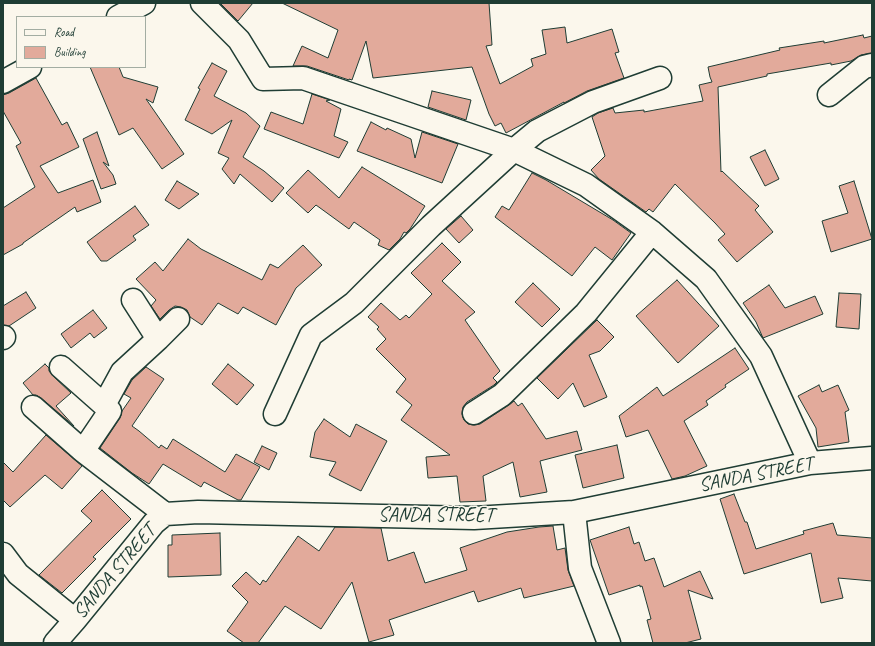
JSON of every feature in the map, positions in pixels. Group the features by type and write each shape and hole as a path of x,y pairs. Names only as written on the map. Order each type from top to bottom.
{"street":[{"path":"120,16 144,3"},
{"path":"202,3 239,40 263,79 304,78 514,150 586,185 652,232 706,279 761,356 810,463"},
{"path":"829,95 864,67 872,65"},
{"path":"3,82 28,68"},
{"path":"275,414 311,335 354,303 431,226 514,150 537,131 593,102 660,78"},
{"path":"474,413 502,395 586,313 652,232"},
{"path":"133,300 158,339"},
{"path":"104,405 122,372 158,339 178,318"},
{"path":"61,367 110,411 83,451"},
{"path":"33,407 83,451 165,514"},
{"name":"SANDA STREET","path":"55,643 154,523 165,514 198,512 474,518 574,512 810,463 872,458"},
{"path":"574,512 580,568 609,643"},
{"path":"3,554 18,574 75,620"}],"building":[{"path":"220,3 253,3 238,21"},
{"path":"282,3 489,3 492,45 486,46 500,84 533,66 531,59 546,54 542,30 565,27 567,43 612,29 619,52 615,53 624,78 587,91 506,133 501,123 495,126 489,114 472,67 373,78 366,41 352,80 307,66 293,66 302,46 328,58 338,30"},
{"path":"863,35 864,38 872,36 872,53 861,55 851,61 767,74 767,76 718,87 721,172 722,171 759,206 755,210 773,232 737,262 718,240 725,234 675,184 653,212 649,209 646,212 599,179 591,170 605,156 592,117 598,113 613,108 615,113 644,110 644,112 703,101 699,85 712,82 708,67 780,50 779,48 824,41 824,43"},
{"path":"212,63 227,71 214,96 246,113 260,126 243,157 264,171 284,188 272,202 240,174 234,184 222,169 229,158 218,153 232,120 212,134 185,120 200,89 198,88"},
{"path":"90,68 119,68 123,77 158,87 153,103 146,99 184,154 162,169 133,128 119,135"},
{"path":"36,78 62,125 67,122 79,147 40,166 58,193 93,180 101,202 77,212 75,207 23,244 3,255 3,208 35,187 16,146 21,143 3,111 3,95"},
{"path":"432,91 471,100 466,120 428,107"},
{"path":"312,94 330,100 326,101 341,109 334,136 348,142 339,158 264,129 271,112 303,124"},
{"path":"371,122 386,130 387,128 411,139 415,158 422,132 458,144 442,183 357,151"},
{"path":"97,132 109,166 103,162 113,175 116,184 101,189 83,139"},
{"path":"765,150 779,179 765,186 750,157"},
{"path":"362,167 425,206 410,229 406,233 404,232 400,239 389,250 378,245 380,240 354,222 349,229 316,205 308,213 286,193 308,170 339,198"},
{"path":"532,173 613,220 631,233 612,260 595,247 572,276 495,217 502,206 509,210"},
{"path":"177,181 199,194 179,209 165,200"},
{"path":"854,181 872,239 831,252 822,221 848,213 839,186"},
{"path":"135,206 149,225 133,236 136,240 107,261 101,261 87,242"},
{"path":"461,216 473,230 459,243 446,229"},
{"path":"188,239 201,249 262,280 270,264 278,268 303,245 322,265 296,288 276,325 243,307 238,314 218,303 202,325 190,317 187,310 175,306 160,319 151,306 156,300 136,279 155,262 163,271"},
{"path":"442,243 461,262 442,281 475,312 465,320 500,371 493,378 497,382 494,385 467,402 463,407 462,414 464,420 468,424 480,424 514,401 518,406 522,403 546,439 577,431 582,450 540,461 547,492 520,497 513,462 483,476 486,501 460,502 457,476 428,478 426,457 450,455 401,420 412,405 396,392 406,379 376,349 386,339 377,329 379,327 368,317 381,303 400,320 406,315 409,318 432,294 411,273"},
{"path":"677,280 719,326 678,363 636,316"},
{"path":"533,283 560,309 542,327 515,302"},
{"path":"769,285 785,308 815,296 823,314 763,338 756,322 743,303"},
{"path":"26,292 36,308 9,326 3,325 3,306"},
{"path":"839,293 861,294 859,329 836,327"},
{"path":"93,310 107,328 94,338 90,333 71,348 61,334"},
{"path":"597,320 614,337 600,351 589,355 607,397 584,407 573,383 558,399 537,378"},
{"path":"735,348 749,369 725,385 726,387 706,401 708,405 684,421 707,466 685,476 672,479 648,430 626,437 619,416 657,387 663,396"},
{"path":"45,364 53,376 71,393 56,406 74,426 41,398 33,395 23,383"},
{"path":"228,364 254,385 237,405 212,384"},
{"path":"146,367 164,379 132,426 159,448 161,445 167,449 173,439 225,472 236,454 260,467 241,500 238,500 204,482 201,487 163,464 149,484 132,473 100,448 131,398 124,394 132,380"},
{"path":"819,385 822,392 838,385 849,410 845,412 849,442 818,447 816,428 798,396"},
{"path":"324,419 350,437 356,424 387,441 361,491 329,475 336,462 310,457 315,432"},
{"path":"46,435 82,466 62,489 45,475 10,507 3,500 3,462 13,472"},
{"path":"617,445 624,478 583,488 575,455"},
{"path":"262,446 277,453 269,470 254,462"},
{"path":"102,490 131,519 93,557 96,559 62,593 39,575 92,521 81,511"},
{"path":"734,494 745,522 747,522 756,549 804,534 803,531 833,523 837,535 872,538 872,581 838,578 843,598 821,603 811,553 744,574 720,499"},
{"path":"553,526 557,550 565,548 568,570 574,586 524,598 521,588 478,602 474,591 389,620 394,635 369,642 352,582 321,629 285,606 258,643 244,643 227,631 248,602 232,586 246,572 260,585 263,580 266,582 298,536 319,551 335,527 381,528 388,561 414,552 425,583 467,570 460,548 507,532"},
{"path":"629,527 634,544 639,542 645,561 654,558 664,587 700,571 713,599 688,590 701,639 685,643 653,643 647,620 651,619 642,586 640,587 640,585 609,595 590,540"},
{"path":"220,533 221,575 168,577 168,545 172,545 172,535"}]}
